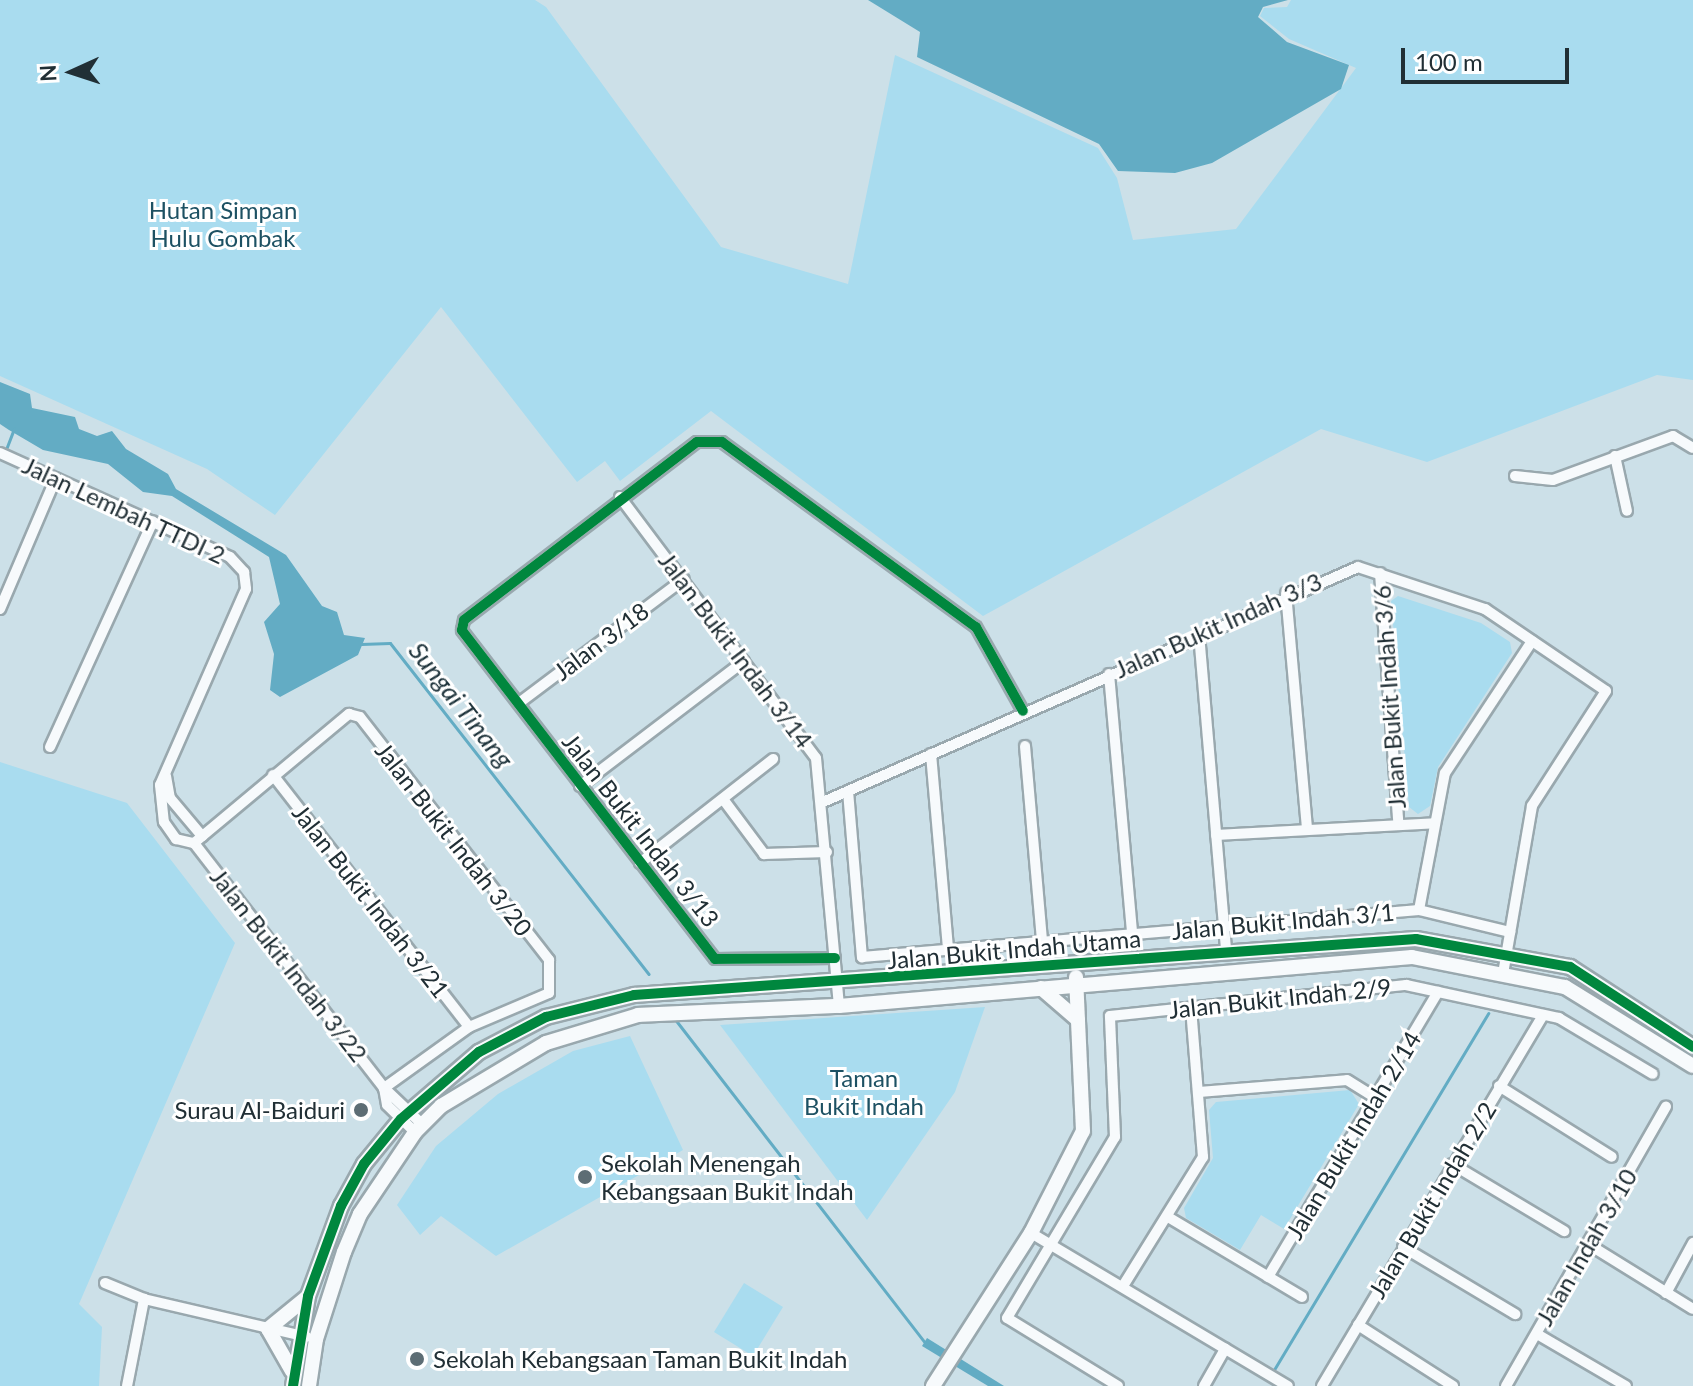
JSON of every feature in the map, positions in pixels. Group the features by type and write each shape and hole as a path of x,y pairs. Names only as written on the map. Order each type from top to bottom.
{"street":[{"path":"1515,476 1553,480 1673,436 1693,448"},
{"path":"620,497 697,442 722,442 976,627 1023,711"},
{"name":"Jalan Lembah TTDI 2","path":"0,453 230,557 244,572 246,589 166,770"},
{"path":"1615,456 1627,511"},
{"path":"0,609 56,478"},
{"name":"Jalan Bukit Indah 3/14","path":"620,497 811,745 823,802 839,1006"},
{"name":"Jalan Bukit Indah 3/13","path":"620,497 464,620 462,630 715,959 835,958"},
{"path":"50,747 153,521"},
{"name":"Jalan Bukit Indah 3/3","path":"823,802 1344,569 1380,573 1485,609 1606,691 1532,806 1510,932"},
{"name":"Jalan Bukit Indah 3/6","path":"1380,573 1398,821"},
{"name":"Jalan 3/18","path":"519,703 684,579"},
{"path":"1286,593 1307,828"},
{"path":"1199,634 1226,952"},
{"path":"1419,910 1445,773 1532,641"},
{"path":"580,786 744,661"},
{"path":"1109,674 1132,933"},
{"name":"Jalan Bukit Indah 3/20","path":"273,775 340,718 360,717 549,960 549,993 469,1027"},
{"path":"1025,746 1042,941"},
{"path":"931,754 948,949"},
{"path":"640,863 773,759"},
{"path":"166,770 168,794 198,840"},
{"path":"166,770 158,791 162,817 176,839 198,840 273,775"},
{"name":"Jalan Bukit Indah 3/21","path":"273,775 469,1027"},
{"name":"Jalan Bukit Indah 3/1","path":"848,791 862,957 1419,910 1510,932"},
{"path":"723,799 764,854 827,852"},
{"path":"1216,835 1398,821 1435,823"},
{"name":"Jalan Bukit Indah 3/22","path":"198,840 384,1088 387,1105 418,1128"},
{"path":"1503,974 1510,932"},
{"name":"Jalan Bukit Indah Utama","path":"294,1380 299,1335 308,1296 341,1206 364,1164 404,1115 479,1052 546,1017 634,995 837,984 1416,939 1575,970 1693,1047"},
{"name":"Jalan Bukit Indah Utama","path":"309,1386 316,1339 360,1214 418,1128 489,1074 589,1027 638,1015 839,1006 1400,957 1503,974 1573,991 1693,1066"},
{"path":"939,1384 1031,1233 1083,1131 1080,1024 1074,964"},
{"path":"1080,1024 1089,998 1108,982"},
{"name":"Jalan Bukit Indah 2/9","path":"1051,1246 1115,1137 1110,1016 1406,985 1559,1018 1653,1074"},
{"path":"1041,988 1080,1024"},
{"name":"Jalan Bukit Indah 2/14","path":"1268,1277 1438,992"},
{"path":"1123,1286 1203,1157 1191,1008"},
{"name":"Jalan Bukit Indah 2/2","path":"1322,1386 1543,1016"},
{"path":"384,1088 469,1027"},
{"path":"1199,1092 1347,1080 1376,1098"},
{"path":"1499,1086 1612,1157"},
{"name":"Jalan Indah 3/10","path":"1506,1386 1666,1107"},
{"path":"1452,1164 1564,1231"},
{"path":"1168,1217 1302,1297"},
{"path":"1031,1233 1288,1386"},
{"path":"1666,1293 1693,1243"},
{"path":"1588,1244 1693,1309"},
{"path":"1051,1246 1007,1318 1118,1386"},
{"path":"1403,1247 1515,1314"},
{"path":"105,1283 144,1299 316,1339"},
{"path":"268,1329 308,1296"},
{"path":"127,1386 144,1299"},
{"path":"1358,1325 1453,1386"},
{"path":"268,1329 294,1380"},
{"path":"1537,1334 1625,1386"},
{"path":"1204,1386 1225,1349"}],"green space":[{"name":"Hutan Simpan Hulu Gombak","path":"0,0 535,0 546,7 721,247 848,284 895,55 1098,148 1117,178 1133,240 1236,229 1356,68 1289,39 1260,16 1264,8 1287,7 1291,0 1693,0 1693,380 1657,375 1427,462 1321,429 983,616 711,411 620,481 605,461 577,482 441,307 275,515 207,469 0,376"},
{"path":"1398,596 1481,623 1510,642 1512,653 1438,767 1430,806 1418,814 1409,807 1391,601"},
{"path":"0,762 127,803 235,943 79,1304 102,1327 99,1386 0,1386"},
{"name":"Taman Bukit Indah","path":"985,1007 955,1092 867,1220 720,1025"},
{"path":"630,1036 683,1150 496,1256 441,1216 420,1235 397,1205 436,1146 498,1094 573,1051"},
{"path":"1350,1090 1359,1104 1284,1229 1261,1215 1240,1250 1186,1218 1184,1208 1213,1158 1209,1110 1216,1102"},
{"path":"744,1283 783,1307 753,1356 714,1332"}],"shaded area":[{"path":"868,0 1288,0 1263,7 1258,17 1287,42 1349,65 1341,89 1212,163 1175,173 1118,171 1099,144 917,57 920,32"},
{"path":"0,382 30,394 32,408 75,417 79,429 97,436 112,431 126,449 168,474 176,489 286,555 322,606 337,612 344,635 365,638 358,655 280,697 270,690 274,654 264,622 280,604 269,557 172,496 143,492 108,464 43,450 9,430 0,424"},
{"path":"927,1338 1004,1386 988,1386 922,1346"}],"waterway":[{"path":"5,452 14,429"},
{"name":"Sungai Tinang","path":"361,644 390,643 649,974"},
{"path":"1272,1373 1488,1013"},
{"name":"Sungai Tinang","path":"674,1018 924,1342"}],"cycle path":[{"path":"835,958 715,959 462,630 464,620 697,442 722,442 976,627 1023,711"},
{"path":"293,1386 308,1296 341,1206 364,1164 401,1119 479,1052 546,1017 634,995 1416,939 1570,967 1693,1047"}],"place":[{"name":"Surau Al-Baiduri","path":"361,1110"},
{"name":"Sekolah Menengah Kebangsaan Bukit Indah","path":"585,1177"},
{"name":"Sekolah Kebangsaan Taman Bukit Indah","path":"417,1359"}]}
